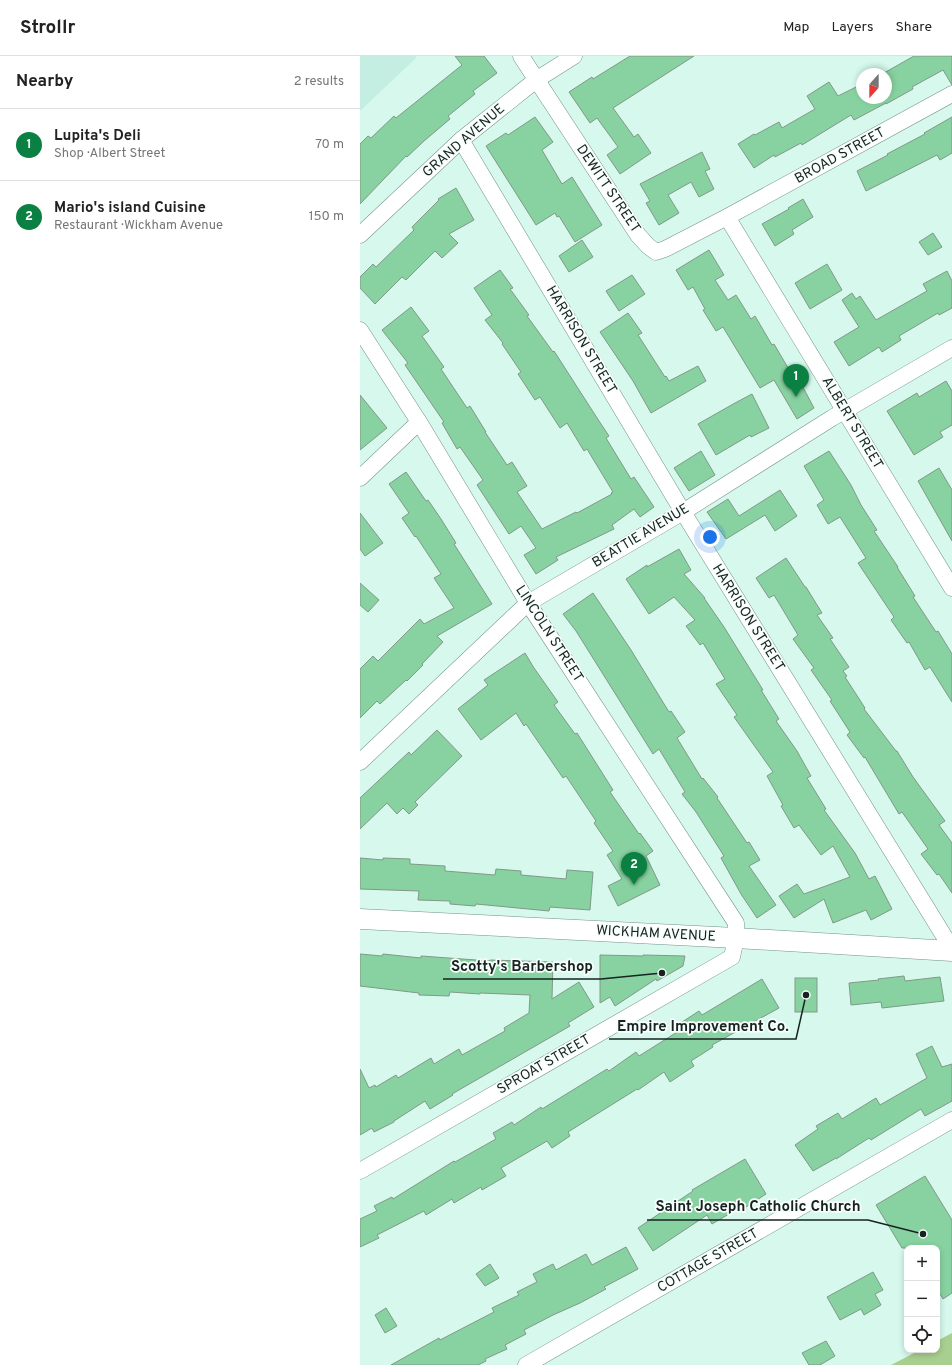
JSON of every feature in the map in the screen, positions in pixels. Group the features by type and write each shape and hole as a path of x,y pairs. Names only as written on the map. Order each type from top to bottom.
{"main road":[{"name":"WICKHAM AVENUE","path":"360,919 952,950"}],"street":[{"name":"DEWITT STREET","path":"521,56 638,235 648,246 656,252 665,249 727,217"},
{"name":"GRAND AVENUE","path":"360,235 461,140 536,80 574,56"},
{"name":"BROAD STREET","path":"727,217 952,94"},
{"name":"HARRISON STREET","path":"461,140 683,512 952,950"},
{"name":"ALBERT STREET","path":"727,217 952,588"},
{"name":"LINCOLN STREET","path":"360,330 419,422 528,603 736,923 736,938"},
{"name":"BEATTIE AVENUE","path":"360,762 528,603 683,512 845,411 952,348"},
{"path":"360,478 419,422"},
{"name":"SPROAT STREET","path":"360,1171 732,957 736,938"},
{"name":"COTTAGE STREET","path":"526,1365 952,1120"}],"shaded area":[{"path":"360,56 415,56 417,57 360,111"}],"green space":[{"path":"952,1333 952,1365 891,1365 914,1353 940,1353 940,1339"}],"building":[{"path":"455,56 484,56 497,73 473,91 475,94 448,116 450,119 407,157 406,156 360,204 360,144 368,136 371,138 394,116 396,118 462,65"},
{"path":"630,56 694,56 613,108 634,137 638,134 651,153 620,174 607,155 618,147 597,118 590,123 569,92 592,77 593,79"},
{"path":"914,56 952,56 952,85 943,70 912,87 913,89 892,101 892,68"},
{"path":"829,82 838,96 856,87 856,104 884,104 854,120 851,115 802,145 801,143 775,157 774,155 754,168 738,144 754,134 755,135 779,122 782,128 815,109 807,96"},
{"path":"535,117 553,142 542,150 562,184 572,177 602,225 575,242 559,216 557,217 555,213 536,225 486,146 506,133 508,135"},
{"path":"952,117 952,153 940,160 937,155 866,191 857,171 925,134 924,133"},
{"path":"702,152 710,169 705,171 714,189 699,197 691,182 668,195 679,213 659,225 646,203 650,201 640,184"},
{"path":"456,188 474,220 449,234 458,243 442,258 435,251 406,280 402,277 375,304 360,288 360,277 373,264 376,267 414,230 412,227 439,200 438,199"},
{"path":"803,199 813,217 792,230 794,234 775,246 762,224 789,209 788,208"},
{"path":"933,233 942,247 928,255 919,242"},
{"path":"582,240 593,257 569,272 559,256"},
{"path":"709,250 724,275 715,280 728,300 736,295 751,319 755,316 794,378 797,376 814,408 797,419 774,380 760,388 723,327 716,331 703,310 705,309 693,287 688,290 676,270"},
{"path":"827,264 842,290 810,309 795,283"},
{"path":"500,270 513,288 510,289 529,315 527,316 553,352 554,351 609,436 606,438 631,479 634,477 654,507 640,517 634,509 612,525 614,529 556,557 558,560 536,574 524,555 536,548 521,526 509,534 477,485 483,480 460,447 457,449 442,423 444,422 405,365 408,363 382,330 411,307 429,331 422,336 444,367 441,369 467,408 470,406 507,465 512,462 527,486 517,492 542,529 576,512 577,513 612,494 611,493 613,492 587,449 584,451 567,423 560,428 540,397 535,400 518,374 521,372 502,344 503,343 485,320 492,315 474,288"},
{"path":"947,271 952,281 952,308 939,315 938,313 899,336 901,340 882,352 879,347 849,366 834,342 859,327 842,300 852,293 856,299 860,296 876,320 927,291 923,284"},
{"path":"632,275 645,294 619,311 606,291"},
{"path":"628,313 642,333 638,335 669,381 698,366 706,381 651,413 633,381 600,332"},
{"path":"946,381 952,391 952,425 940,432 943,437 914,455 887,411 917,393 919,397"},
{"path":"752,394 769,428 751,437 750,435 716,455 698,424"},
{"path":"360,395 387,428 360,450"},
{"path":"701,451 715,475 689,491 674,468"},
{"path":"829,451 877,530 874,531 915,596 913,597 936,632 938,631 952,654 952,702 930,667 925,670 909,642 907,643 891,620 894,617 858,563 866,558 840,517 828,524 817,505 824,500 804,466"},
{"path":"939,468 952,490 952,541 918,481"},
{"path":"406,472 426,501 428,500 441,519 456,543 454,544 492,604 437,636 443,642 422,664 423,665 380,704 377,701 360,718 360,669 373,656 378,661 420,619 424,624 454,608 434,578 441,574 416,536 415,537 402,518 409,513 389,484"},
{"path":"780,490 797,516 775,531 765,515 726,539 707,512 728,499 739,516"},
{"path":"360,513 383,543 365,556 360,549"},
{"path":"679,549 691,570 684,574 705,598 724,627 763,690 761,690 779,719 776,721 797,751 811,776 807,778 826,809 824,810 855,853 869,879 875,876 892,909 871,920 866,910 833,923 824,899 794,918 779,896 797,884 804,894 850,877 833,846 821,855 799,825 794,828 781,806 783,805 767,776 773,772 734,717 737,715 716,684 725,679 703,643 700,645 686,626 695,620 674,597 649,614 626,579 647,565 647,567"},
{"path":"786,558 822,613 817,615 833,638 830,639 849,667 843,671 847,676 845,677 865,708 864,709 897,751 913,777 945,821 939,825 952,843 952,893 939,874 937,875 921,854 928,849 902,812 899,814 865,757 864,758 847,735 850,732 830,701 832,700 811,670 814,668 793,639 798,635 774,595 769,598 756,578"},
{"path":"360,583 379,600 368,612 360,605"},
{"path":"593,593 631,650 669,712 671,711 685,732 677,738 702,779 703,778 718,797 717,798 747,843 749,842 760,860 749,866 776,905 757,918 741,894 721,858 724,856 696,812 682,794 685,792 659,749 653,754 576,631 563,614"},
{"path":"525,653 558,702 554,705 575,734 577,733 613,790 610,792 639,834 640,833 653,851 646,856 660,885 618,906 608,886 622,879 607,855 613,851 594,823 596,821 566,776 563,778 526,724 524,726 516,713 481,740 458,709 488,685 484,680"},
{"path":"437,730 462,756 415,802 418,805 409,814 403,808 397,814 387,803 360,829 360,798 409,752 411,755"},
{"path":"360,858 383,860 383,858 410,859 410,864 445,866 445,871 495,875 496,869 521,871 521,875 566,879 567,870 593,872 590,910 550,907 549,911 476,904 475,906 450,904 450,901 418,900 419,891 360,889"},
{"path":"360,954 382,956 383,954 421,958 421,956 490,961 553,962 552,999 579,982 594,1007 568,1023 570,1026 452,1094 453,1095 430,1109 425,1101 394,1122 374,1132 372,1128 360,1135 360,1069 369,1088 375,1085 376,1087 396,1075 398,1078 431,1058 434,1064 459,1049 462,1055 505,1031 504,1028 529,1013 530,995 450,992 449,996 419,995 419,993 360,986"},
{"path":"600,955 685,956 683,966 657,981 656,979 615,1006 610,997 600,1003"},
{"path":"904,976 905,981 940,977 944,1001 882,1008 881,1002 851,1005 849,983"},
{"path":"795,978 817,978 817,1012 795,1012"},
{"path":"762,979 779,1008 712,1045 713,1047 691,1061 694,1066 670,1082 664,1072 638,1090 637,1089 568,1132 570,1136 552,1148 547,1141 501,1168 506,1176 482,1190 481,1187 454,1203 452,1199 426,1215 424,1211 377,1235 379,1238 360,1247 360,1219 377,1211 374,1206 392,1197 393,1199 454,1161 455,1162 496,1139 493,1133 512,1122 514,1125 541,1107 542,1109 607,1069 609,1071 636,1052 639,1056 682,1029 679,1024 699,1011 702,1015"},
{"path":"932,1046 942,1067 952,1064 952,1101 925,1116 921,1109 871,1140 869,1138 836,1159 813,1171 795,1145 818,1129 816,1126 838,1113 842,1119 876,1098 880,1105 927,1078 916,1054"},
{"path":"745,1159 766,1194 746,1207 744,1205 712,1224 707,1215 653,1251 638,1228 693,1191 692,1190"},
{"path":"925,1176 952,1220 952,1293 943,1299 940,1294 940,1245 904,1245 904,1248 902,1248 876,1205"},
{"path":"626,1247 638,1269 604,1287 606,1289 580,1303 524,1330 526,1334 505,1345 507,1349 485,1359 486,1361 478,1365 391,1365 439,1338 440,1340 494,1312 492,1308 519,1295 517,1292 537,1282 533,1274 553,1264 556,1270 586,1254 592,1265"},
{"path":"490,1264 499,1278 485,1286 476,1274"},
{"path":"873,1272 883,1290 875,1294 881,1305 864,1315 861,1309 840,1320 827,1297"},
{"path":"386,1308 397,1326 385,1333 375,1315"},
{"path":"826,1341 835,1356 820,1365 809,1365 802,1353"}],"place":[{"name":"Lupita's Deli","path":"796,397"},
{"name":"Mario's island Cuisine","path":"634,885"},
{"name":"Scotty's Barbershop","path":"662,973"},
{"name":"Empire Improvement Co.","path":"806,995"},
{"name":"Saint Joseph Catholic Church","path":"923,1234"}]}
